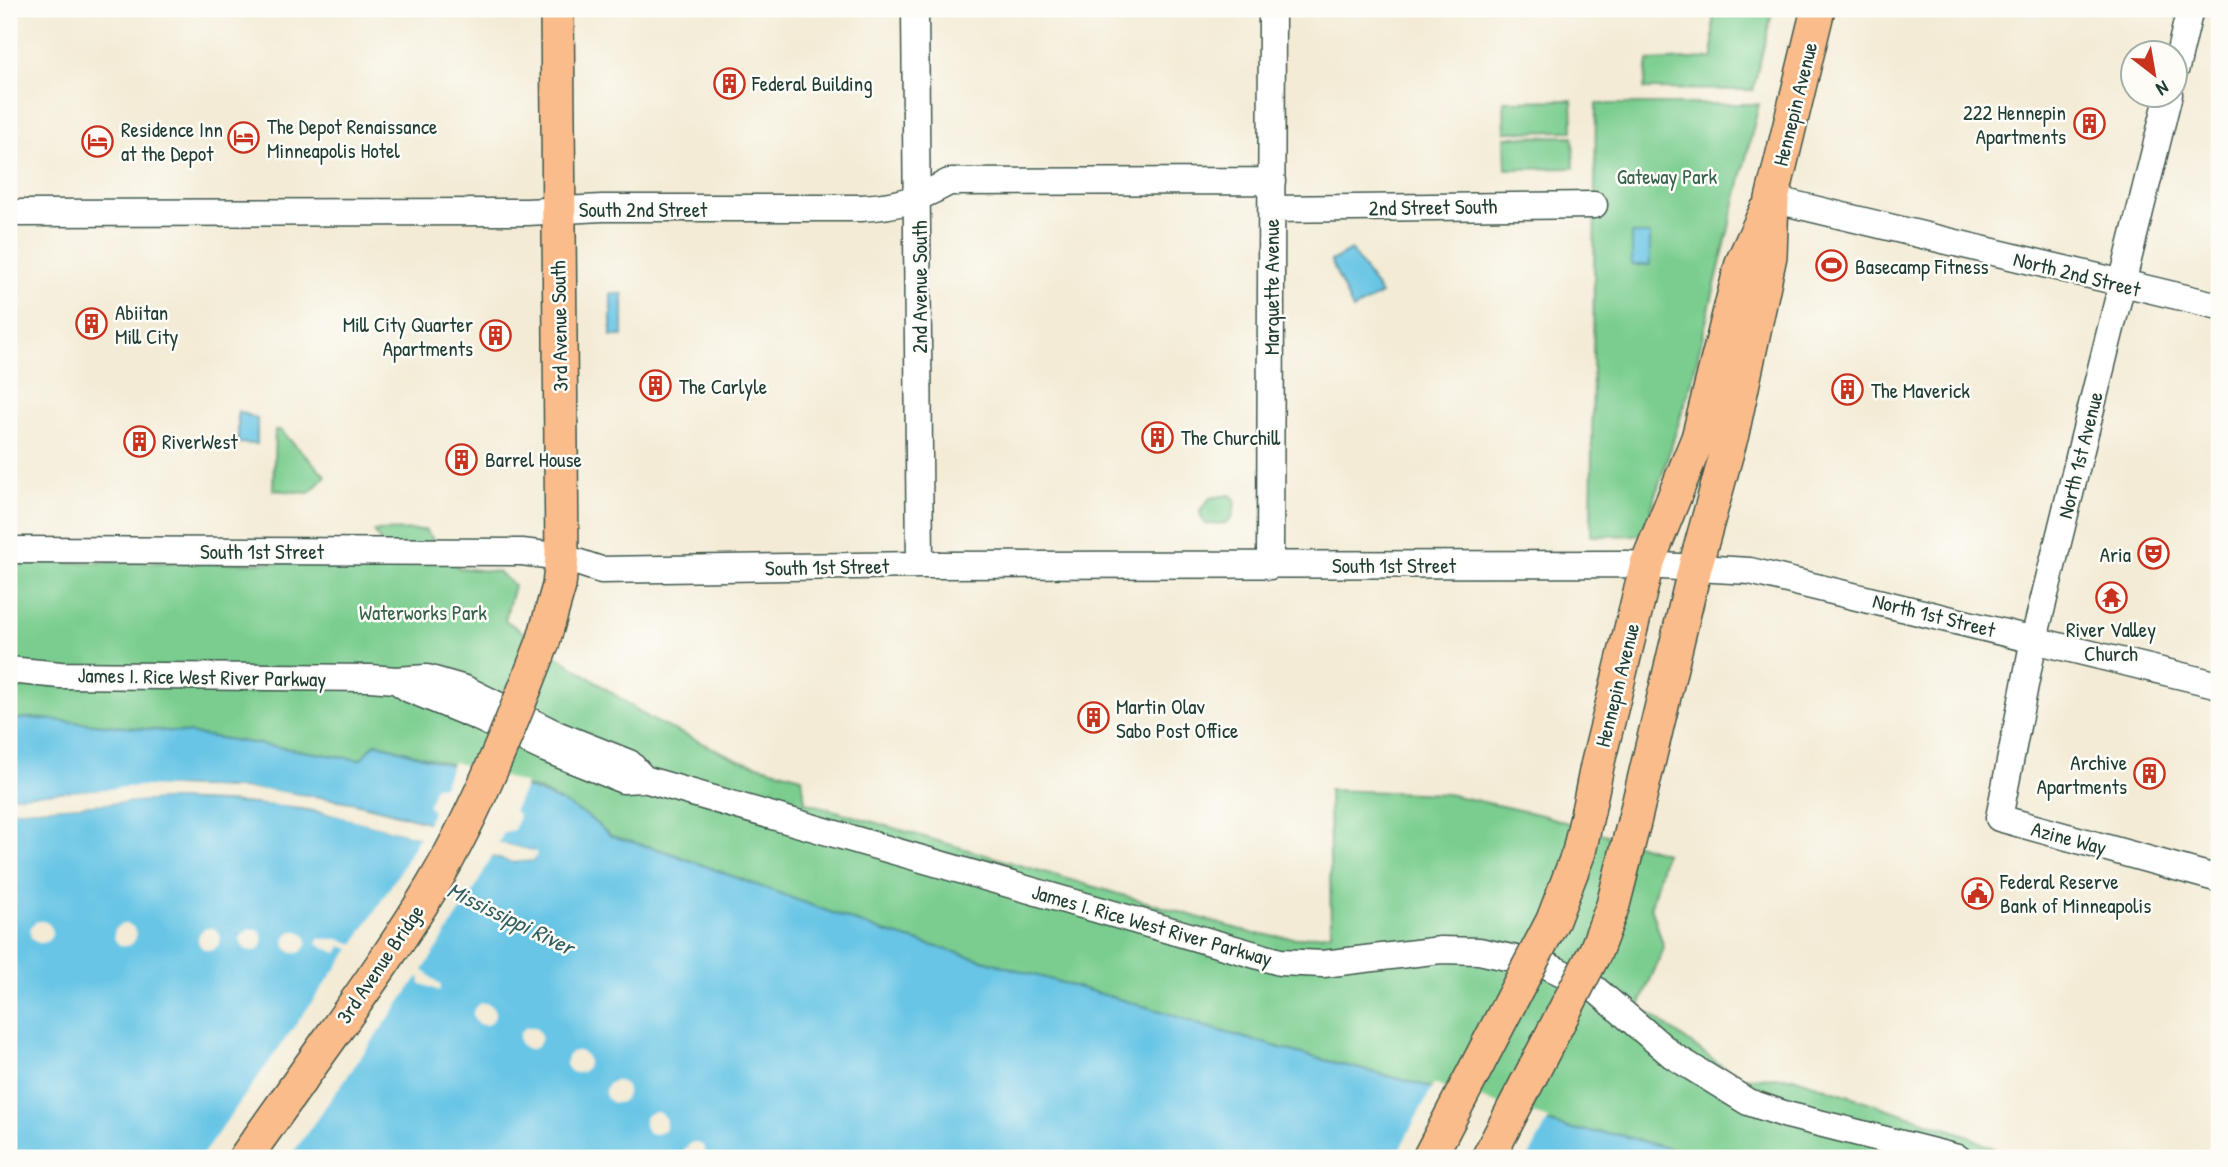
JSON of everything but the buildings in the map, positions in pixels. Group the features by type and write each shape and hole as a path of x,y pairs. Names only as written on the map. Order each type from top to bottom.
{"main road":[{"name":"3rd Avenue South","path":"543,642 559,586 562,557 557,9"},
{"name":"Hennepin Avenue","path":"1429,1158 1553,920 1579,852 1597,766 1647,564 1698,438 1742,263 1772,199 1818,9"},
{"name":"Hennepin Avenue","path":"1488,1158 1596,950 1614,905 1695,567 1732,434 1770,256 1772,199"},
{"name":"3rd Avenue Bridge","path":"245,1158 378,970 433,885 489,777 543,642"}],"street":[{"name":"2nd Avenue South","path":"915,9 920,565"},
{"name":"Marquette Avenue","path":"1270,566 1272,9"},
{"path":"2183,38 2190,9"},
{"name":"North 1st Avenue","path":"1999,818 2034,639 2166,108"},
{"name":"South 2nd Street","path":"9,213 861,208 889,207 918,199 949,182 1272,181"},
{"name":"North 2nd Street","path":"1772,199 2122,285 2219,306"},
{"name":"2nd Street South","path":"1272,209 1594,205"},
{"name":"South 1st Street","path":"9,550 522,552 562,557 601,570 920,565 1647,564"},
{"name":"North 1st Street","path":"1647,564 1750,570 2219,685"},
{"name":"James I. Rice West River Parkway","path":"9,670 60,675 396,680 427,678 465,689 556,734 629,763 644,779 1280,962 1323,964 1441,950 1479,951 1548,966 1595,989 1672,1055 1748,1102 1777,1112 1958,1158"},
{"name":"Azine Way","path":"1999,818 2219,879"}],"green space":[{"path":"1713,9 1773,9 1753,90 1644,89 1648,61 1713,58"},
{"path":"1572,100 1573,131 1505,132 1504,101"},
{"name":"Gateway Park","path":"1596,104 1759,104 1691,384 1643,535 1591,536"},
{"path":"1573,136 1574,168 1506,169 1505,137"},
{"path":"275,430 280,430 326,476 309,493 273,490"},
{"path":"1230,495 1235,499 1232,518 1221,524 1206,524 1200,510 1210,498"},
{"name":"Waterworks Park","path":"425,530 459,568 498,572 514,585 505,620 652,720 739,760 802,777 805,802 1255,934 1298,938 1331,933 1329,790 1447,794 1542,815 1665,853 1651,906 1664,948 1639,1006 1738,1078 1793,1077 1966,1135 2012,1158 1704,1158 1620,1135 1570,1129 1419,1084 1203,1026 1164,1012 881,931 667,852 611,836 587,816 539,790 376,743 360,760 187,733 31,718 9,720 9,562 392,563 374,531"}],"water":[{"path":"1632,234 1650,234 1650,265 1632,265"},
{"path":"1351,250 1381,294 1353,310 1331,261"},
{"path":"611,294 623,294 623,336 611,336"},
{"path":"238,411 257,419 257,444 238,443"},
{"name":"Mississippi River","path":"31,718 187,733 360,760 376,743 533,790 587,816 611,836 667,852 881,931 1164,1012 1203,1026 1419,1084 1570,1129 1620,1135 1704,1158 9,1158 9,810 166,799 279,805 341,816 513,862 534,860 533,851 371,807 305,795 262,790 179,787 9,797 9,720"}],"pier":[{"path":"453,762 526,784 514,810 519,816 514,830 504,832 499,843 533,851 537,853 534,860 513,862 492,856 473,892 423,970 441,986 439,991 419,983 421,978 418,977 289,1158 200,1158 350,949 341,946 337,953 317,944 319,939 338,939 354,944 419,837 311,809 232,801 166,799 9,810 9,807 166,795 280,802 341,812 513,859 533,855 350,806 270,793 140,790 9,800 9,797 140,786 270,790 351,803 427,823 433,811 428,806 435,786 443,786"},
{"path":"41,921 49,924 52,932 49,940 41,943 33,940 30,932 33,924"},
{"path":"125,924 133,927 136,935 133,943 125,946 117,943 114,935 117,927"},
{"path":"209,928 217,931 220,939 217,947 209,950 201,947 198,939 201,931"},
{"path":"252,929 260,932 263,940 260,948 252,951 244,948 241,940 244,932"},
{"path":"296,931 304,934 307,942 304,950 296,953 288,950 285,942 288,934"},
{"path":"484,1003 492,1006 495,1014 492,1022 484,1025 476,1022 473,1014 476,1006"},
{"path":"526,1027 534,1027 541,1034 541,1042 534,1049 526,1049 519,1042 519,1034"},
{"path":"577,1051 585,1054 588,1062 585,1070 577,1073 569,1070 566,1062 569,1054"},
{"path":"616,1081 624,1084 627,1092 624,1100 616,1103 608,1100 605,1092 608,1084"},
{"path":"1434,1084 1549,1119 1528,1158 1395,1158"},
{"path":"651,1112 659,1112 666,1119 666,1127 659,1134 651,1134 644,1127 644,1119"},
{"path":"692,1142 703,1145 705,1158 685,1158 684,1150"}],"place":[{"name":"Federal Building","path":"729,83"},
{"name":"222 Hennepin Apartments","path":"2089,124"},
{"name":"The Depot Renaissance Minneapolis Hotel","path":"244,138"},
{"name":"Residence Inn at the Depot","path":"98,141"},
{"name":"Basecamp Fitness","path":"1832,266"},
{"name":"Abiitan Mill City","path":"92,324"},
{"name":"Mill City Quarter Apartments","path":"496,336"},
{"name":"The Carlyle","path":"656,386"},
{"name":"The Maverick","path":"1848,390"},
{"name":"The Churchill","path":"1158,437"},
{"name":"RiverWest","path":"139,441"},
{"name":"Barrel House","path":"462,459"},
{"name":"Aria","path":"2154,554"},
{"name":"River Valley Church","path":"2111,597"},
{"name":"Martin Olav Sabo Post Office","path":"1093,718"},
{"name":"Archive Apartments","path":"2150,774"},
{"name":"Federal Reserve Bank of Minneapolis","path":"1977,893"}]}
